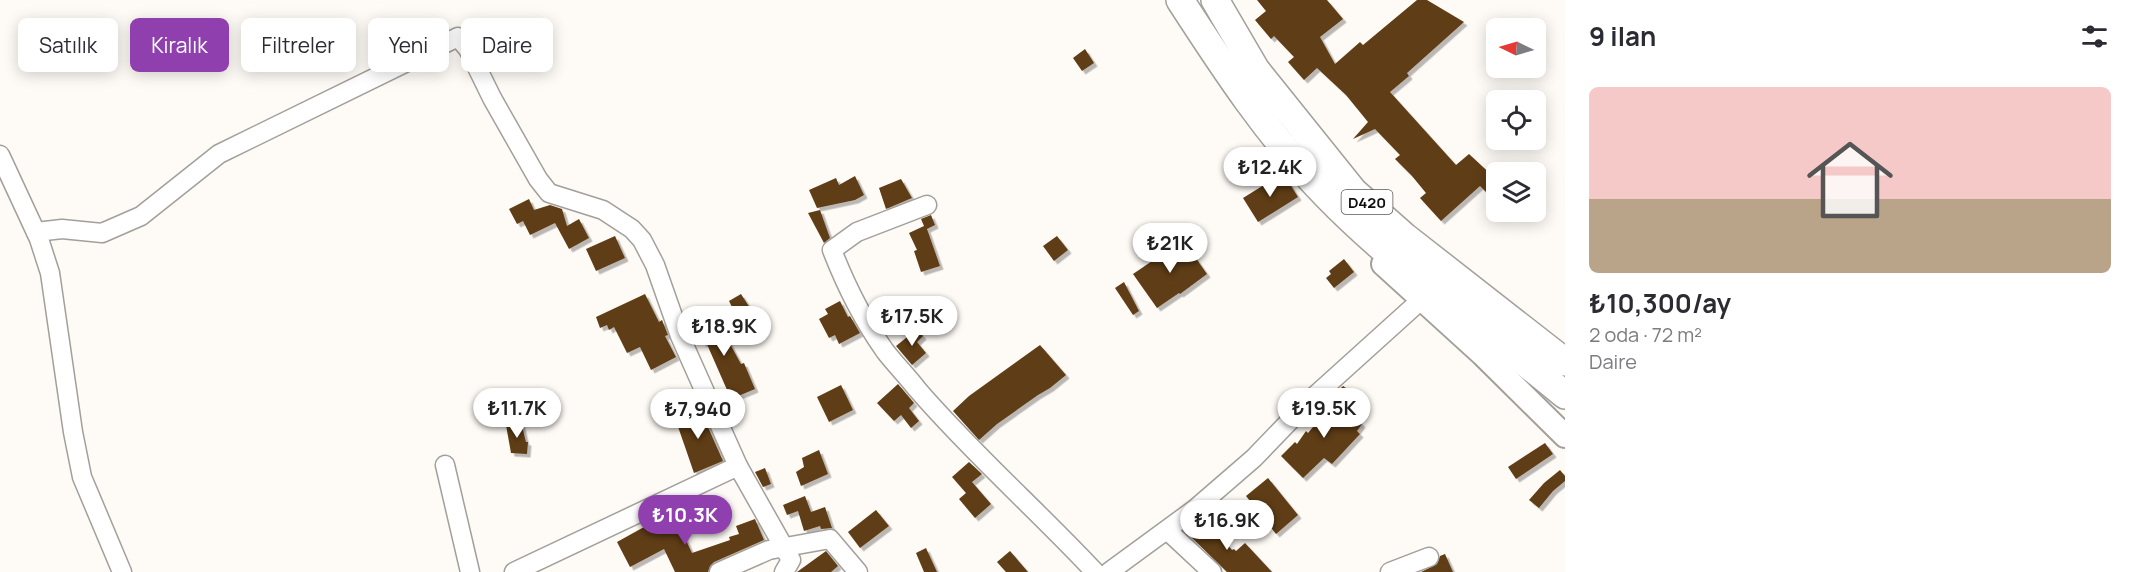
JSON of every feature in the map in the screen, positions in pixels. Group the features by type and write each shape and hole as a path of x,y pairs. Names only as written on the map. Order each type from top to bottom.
{"highway":[{"name":"D420","path":"1180,0 1250,103 1292,158 1327,197 1430,288 1565,395"},
{"name":"D420","path":"1215,0 1256,70 1353,191 1406,237 1565,362"}],"main road":[{"path":"1250,103 1261,134 1287,169 1565,436"}],"street":[{"path":"36,232 63,229 102,233 141,216 219,154 458,38 468,49 498,108 538,179 549,193 603,210 632,229 642,240 655,265 680,336 738,466 791,560 784,572"},
{"path":"0,155 36,232 50,273 73,432 82,477 122,572"},
{"path":"927,205 857,232 832,250 855,303 885,351 942,417 1095,572"},
{"path":"1109,572 1168,531 1254,458 1308,402 1421,300"},
{"path":"445,465 470,572"},
{"path":"514,572 738,466"},
{"path":"1168,531 1212,572"},
{"path":"719,572 769,550 830,539 858,572"},
{"path":"1390,572 1429,557"}],"building":[{"path":"1257,0 1327,0 1343,19 1320,37 1335,64 1360,42 1363,45 1417,0 1427,0 1464,22 1407,73 1409,76 1390,92 1456,165 1469,154 1486,170 1486,192 1480,186 1441,221 1420,198 1426,193 1395,159 1400,155 1375,129 1353,139 1368,122 1346,95 1317,68 1304,80 1288,62 1294,57 1274,36 1271,39 1255,20 1266,11"},
{"path":"1085,49 1094,63 1082,71 1073,58"},
{"path":"1283,173 1298,197 1258,222 1243,198"},
{"path":"855,176 864,195 855,200 817,208 809,190 836,178 839,185"},
{"path":"901,179 912,198 886,209 879,188"},
{"path":"529,199 534,210 550,205 562,209 567,226 579,219 589,238 569,249 555,223 530,235 523,221 517,224 509,209"},
{"path":"820,210 830,238 824,243 808,213"},
{"path":"931,215 935,225 927,229 940,266 921,272 914,251 917,250 909,233 924,226 921,219"},
{"path":"615,236 625,258 596,271 586,249"},
{"path":"1057,236 1068,250 1054,261 1043,246"},
{"path":"1183,240 1207,274 1157,308 1133,274"},
{"path":"1344,259 1354,272 1334,288 1326,278 1331,274 1329,271"},
{"path":"1124,282 1139,311 1133,315 1115,288"},
{"path":"645,294 659,322 662,320 668,335 665,336 676,357 651,370 640,347 627,353 614,327 609,330 607,325 600,328 596,317"},
{"path":"741,294 757,319 743,329 729,301"},
{"path":"840,301 860,333 839,344 835,335 829,338 819,319 828,314 825,309"},
{"path":"713,313 741,364 744,363 755,389 731,399 706,342 703,344 692,324"},
{"path":"917,329 923,336 917,342 926,353 912,365 896,346"},
{"path":"1040,345 1066,375 997,424 979,440 953,411 969,396"},
{"path":"898,384 914,403 909,408 919,421 911,428 901,415 894,421 877,403"},
{"path":"841,385 853,410 829,422 817,397"},
{"path":"1343,386 1346,388 1333,407 1350,420 1354,416 1362,424 1357,431 1360,434 1332,464 1324,458 1303,478 1281,456 1295,442 1297,444 1306,431 1308,433 1324,414 1320,409"},
{"path":"699,407 723,461 694,473 674,415"},
{"path":"521,422 526,442 528,442 527,454 511,453 506,425"},
{"path":"1545,443 1553,454 1516,479 1508,467"},
{"path":"819,450 828,474 801,486 796,472 804,467 802,458"},
{"path":"969,462 982,474 972,482 991,504 975,518 959,499 966,493 952,477"},
{"path":"765,468 771,484 763,487 755,472"},
{"path":"1560,470 1565,476 1565,481 1539,508 1529,500"},
{"path":"1268,478 1298,515 1276,534 1246,496"},
{"path":"805,496 811,512 825,507 832,528 821,529 820,526 804,531 798,511 787,515 783,505"},
{"path":"701,503 710,518 700,524 691,509"},
{"path":"876,510 889,526 860,548 848,532"},
{"path":"662,517 671,534 680,528 692,553 730,540 729,537 739,534 736,526 755,519 764,540 714,562 708,572 675,572 664,549 630,567 617,542"},
{"path":"1204,519 1232,550 1236,551 1245,543 1272,572 1227,572 1188,534"},
{"path":"926,548 937,572 924,572 916,553"},
{"path":"826,551 838,566 831,572 797,572"},
{"path":"1010,551 1028,572 1006,572 997,562"},
{"path":"1445,554 1453,572 1421,572 1437,564 1440,556"}]}
